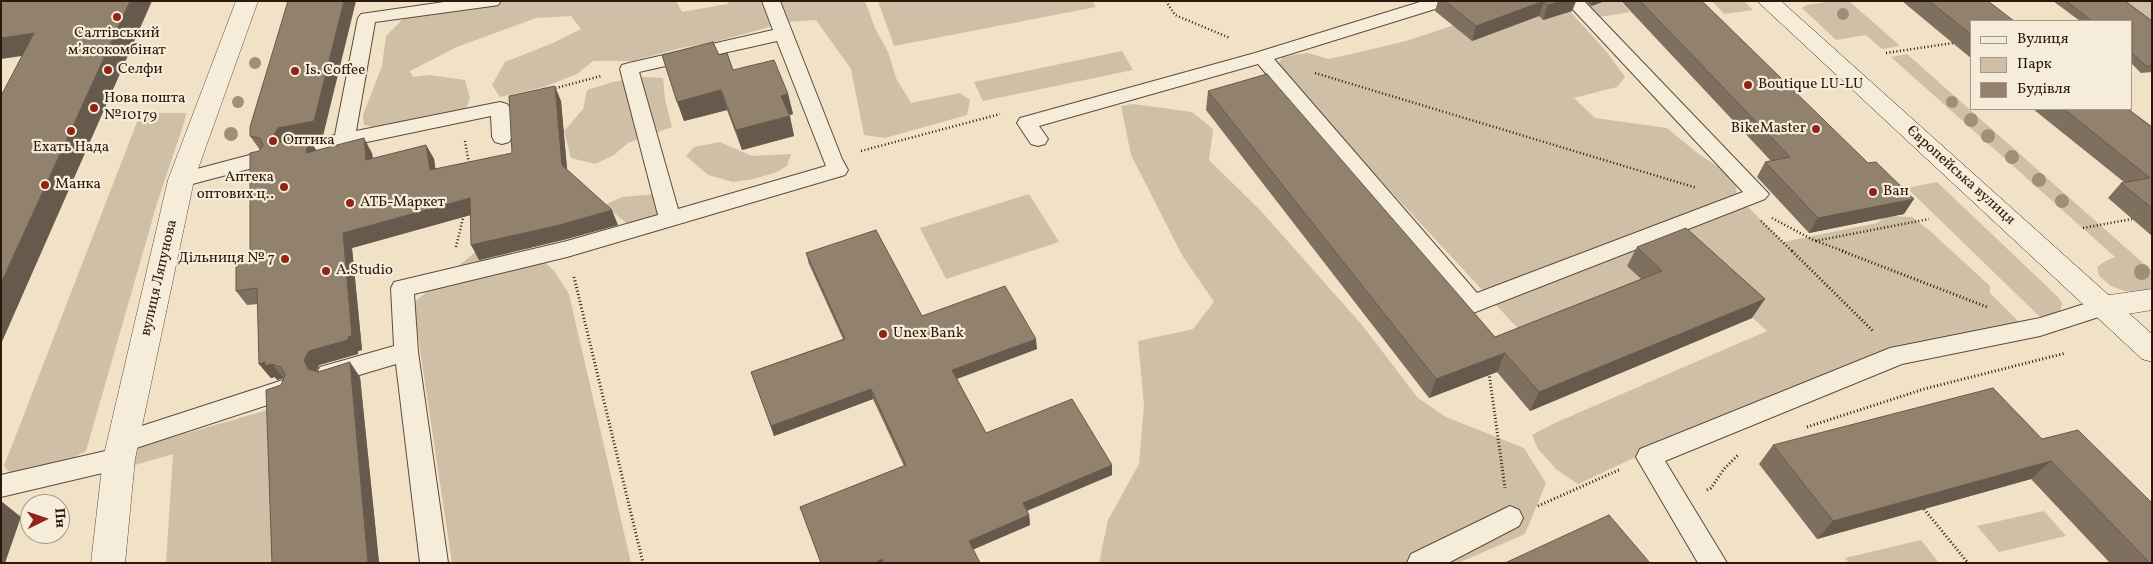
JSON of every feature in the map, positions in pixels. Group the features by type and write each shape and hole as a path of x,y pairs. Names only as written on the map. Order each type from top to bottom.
{"street":[{"name":"вулиця Ляпунова","path":"108,563 121,450 181,180 246,1"},
{"name":"Європейська вулиця","path":"1768,1 2152,351"},
{"path":"2103,307 2152,300"}],"lane":[{"path":"344,140 367,18 492,1"},
{"path":"434,563 406,352 402,288 567,249 838,170 770,1"},
{"path":"1038,139 1027,123 1262,58 1442,1"},
{"path":"1262,58 1473,304 1758,194 1574,1"},
{"path":"670,219 629,69 782,34"},
{"path":"295,150 500,108 502,137"},
{"path":"181,180 261,159"},
{"path":"1713,563 1649,457 1898,355 2040,327 2103,307"},
{"path":"329,374 406,352"},
{"path":"1,486 121,450 283,390"},
{"path":"1421,563 1510,518"}],"path":[{"path":"1886,53 1953,43"},
{"path":"1262,58 1741,201 1815,241 2040,327"},
{"path":"500,108 517,98 629,69"},
{"path":"461,116 469,165"},
{"path":"1741,201 1898,355"},
{"path":"450,277 466,207"},
{"path":"1815,241 1929,219"},
{"path":"2083,228 2132,219"},
{"path":"567,249 643,563"},
{"path":"1802,429 1924,389 2066,353"},
{"path":"1488,365 1510,518 1649,457"},
{"path":"1678,505 1711,488 1724,469 1741,453"},
{"path":"1924,509 1968,563"}],"green space":[{"path":"497,1 676,1 682,12 727,4 730,1 865,1 875,28 888,52 896,78 911,103 960,93 970,100 967,115 885,138 864,135 851,69 816,20 787,22 715,42 681,48 633,61 593,61 577,74 544,87 500,97 492,85 505,62 553,43 581,29 571,16 536,18 457,47 410,71 413,77 430,75 465,80 470,98 466,109 380,128 364,125 363,115 382,66 386,36 403,19"},
{"path":"878,1 1092,1 1096,7 894,46"},
{"path":"1584,1 1620,1 1630,12 1600,17"},
{"path":"1712,1 1744,1 1753,10 1724,14"},
{"path":"1833,1 1849,1 1900,46 1882,49 1866,35 1836,40 1802,8 1807,5"},
{"path":"2116,1 2152,1 2152,30"},
{"path":"1568,9 1606,51 1625,77 1617,87 1574,98 1595,118 1667,128 1696,152 1735,178 1737,196 1783,242 1877,223 1886,216 1912,217 1929,230 1990,286 1990,293 2023,326 1917,346 1666,443 1578,484 1556,469 1538,449 1532,435 1555,423 1767,331 1680,251 1628,266 1646,285 1523,334 1283,75 1277,65 1283,57 1293,55 1307,53 1329,59 1406,41 1494,12"},
{"path":"1122,51 1133,70 983,101 974,82"},
{"path":"1907,54 2152,271 2152,292 2125,291 2111,286 2099,276 2097,267 2115,257 1891,57"},
{"path":"644,77 663,78 665,99 672,127 628,143 614,155 595,164 571,158 564,131 583,109 587,90 613,82"},
{"path":"1133,104 1192,112 1213,129 1209,160 1261,211 1362,325 1418,398 1446,417 1524,448 1546,483 1525,534 1458,563 1099,563 1108,520 1139,464 1144,405 1138,341 1193,329 1214,302 1182,255 1131,155 1121,106"},
{"path":"158,113 186,113 158,200 86,451 69,460 12,475 4,466 137,122"},
{"path":"720,142 752,156 791,154 787,166 777,172 754,179 733,182 708,175 686,156 694,147"},
{"path":"1937,182 2058,297 2062,303 2060,314 2041,318 1907,188"},
{"path":"656,194 662,217 650,225 626,223 605,205 622,197"},
{"path":"1029,194 1059,242 946,279 920,228"},
{"path":"478,250 539,256 554,271 569,294 631,563 452,563 413,303"},
{"path":"278,407 284,563 166,563 173,454 132,466 135,448"},
{"path":"2044,511 2066,536 1999,552 1977,526"},
{"path":"1921,540 1939,563 1849,563 1845,558"}],"building":[{"path":"1,1 130,1 1,283 1,96 34,33 1,38"},
{"path":"288,1 344,1 314,121 278,128 274,134 277,141 286,144 309,139 306,153 364,138 366,160 426,145 430,170 512,153 509,96 555,86 562,165 612,210 560,225 471,245 470,198 343,233 352,336 348,337 348,340 309,351 304,360 308,369 318,372 350,362 368,563 272,563 266,390 281,385 285,375 281,367 272,364 265,366 265,362 259,364 257,288 236,291 236,263 250,260 250,153 259,151 263,145 260,138 250,136 250,127"},
{"path":"1445,1 1544,1 1476,26"},
{"path":"1544,1 1561,1 1548,5"},
{"path":"1640,1 1702,1 1868,163 1876,162 1914,199 1818,218 1765,162 1790,157"},
{"path":"1929,1 1988,1 2013,20 1970,20 1970,33"},
{"path":"2066,1 2125,1 2152,21 2152,66 2146,66 2133,54 2133,20 2091,20"},
{"path":"713,42 719,55 727,53 733,70 774,60 788,94 781,96 790,116 736,130 721,90 677,102 662,55"},
{"path":"1267,74 1495,337 1662,271 1637,247 1686,228 1765,299 1539,392 1505,353 1436,379 1208,91"},
{"path":"2065,110 2129,110 2152,127 2152,208 2121,183 2150,178"},
{"path":"876,230 922,316 1005,286 1036,339 952,370 986,433 1072,399 1112,465 1023,503 1029,515 969,541 980,563 884,563 882,559 875,563 821,563 800,507 906,465 871,389 771,426 751,372 845,339 806,253"},
{"path":"1993,388 2042,439 2078,430 2152,503 2152,563 2051,461 1833,521 1773,445"},
{"path":"1609,515 1650,563 1505,563"}],"place":[{"name":"Салтівський мʼясокомбінат","path":"117,17"},
{"name":"Селфи","path":"108,70"},
{"name":"Is. Coffee","path":"295,71"},
{"name":"Boutique LU-LU","path":"1748,85"},
{"name":"Нова пошта №10179","path":"94,108"},
{"name":"BikeMaster","path":"1816,129"},
{"name":"Ехать Нада","path":"71,131"},
{"name":"Оптика","path":"273,141"},
{"name":"Манка","path":"45,185"},
{"name":"Аптека оптових ц‥","path":"284,187"},
{"name":"Ван","path":"1873,192"},
{"name":"АТБ-Маркет","path":"350,203"},
{"name":"Дільниця № 7","path":"285,259"},
{"name":"A.Studio","path":"326,271"},
{"name":"Unex Bank","path":"883,334"}]}
